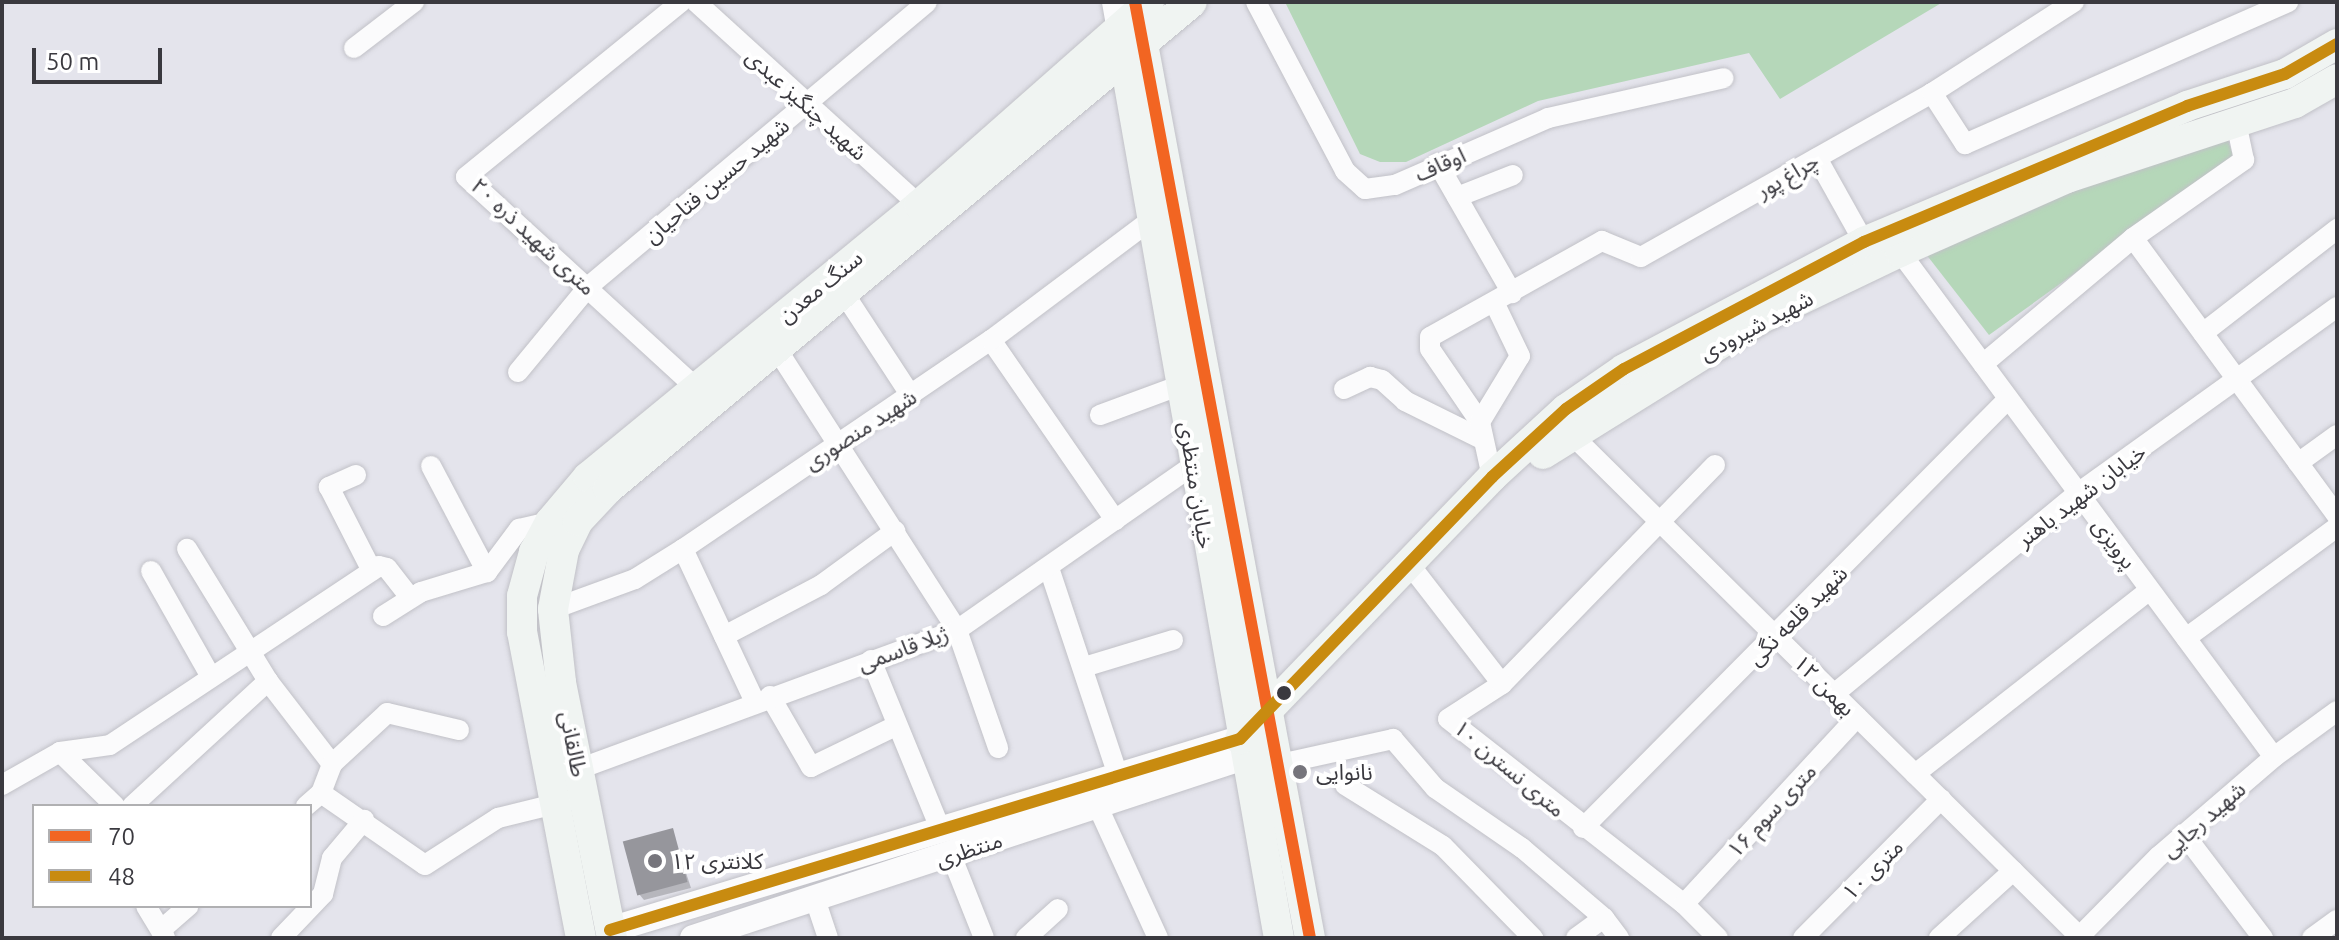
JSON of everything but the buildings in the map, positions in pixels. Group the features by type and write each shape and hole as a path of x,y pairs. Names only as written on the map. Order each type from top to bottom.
{"main road":[{"path":"1132,22 1192,2"},
{"name":"سنگ معدن","path":"534,552 550,522 588,477 919,205 1132,22"},
{"name":"سنگ معدن","path":"564,550 591,504 845,295 1132,22"},
{"name":"خیابان منتظری","path":"1132,22 1151,220 1242,748 1279,938"},
{"name":"خیابان منتظری","path":"1132,22 1272,716 1310,938"},
{"name":"شهید شیرودی","path":"1272,716 1492,477 1566,409 1624,369 1864,242 2187,106 2285,74 2337,44"},
{"name":"شهید شیرودی","path":"1272,716 1527,467 1570,433 1760,319 1900,252 2067,178 2295,103 2337,79"},
{"name":"طالقانی","path":"564,550 553,609 581,938"},
{"name":"طالقانی","path":"534,552 522,596 522,632 611,934"},
{"path":"1242,748 1272,716"}],"street":[{"path":"354,48 414,2"},
{"name":"۲۰ متری شهید ذره","path":"681,2 466,177 589,286 695,387"},
{"name":"شهید چنگیز عبدی","path":"696,2 919,205"},
{"name":"شهید حسین فتاحیان","path":"518,372 589,286 927,2"},
{"name":"اوقاف","path":"1256,2 1345,171 1365,189 1395,185 1548,118 1724,78"},
{"name":"چراغ پور","path":"1503,298 1602,241 1641,257 1932,93 2074,2"},
{"path":"1932,93 1965,144 2288,2"},
{"path":"1983,364 2133,238 2244,160 2236,122"},
{"path":"1817,158 1864,242"},
{"path":"1438,164 1457,197 1503,298 1520,356 1480,430"},
{"path":"1457,197 1513,175"},
{"name":"شهید منصوری","path":"553,609 635,579 683,549 991,340 1151,220"},
{"path":"2203,333 2337,229"},
{"path":"2133,238 2337,516"},
{"name":"پرویزی","path":"1900,252 2274,757"},
{"path":"845,295 911,396"},
{"path":"1492,477 1480,430 1428,343 1430,337 1503,298"},
{"name":"خیابان شهید باهنر","path":"1834,694 2078,493 2337,307"},
{"path":"991,340 1115,520"},
{"path":"778,351 957,630 998,748"},
{"path":"1344,389 1370,377 1382,380 1405,401 1480,430"},
{"path":"1100,415 1181,385"},
{"name":"شهید قلعه نگی","path":"1583,828 1776,637 2008,399"},
{"name":"۱۲ بهمن","path":"1570,433 2079,937"},
{"path":"2298,463 2337,435"},
{"name":"ژیلا قاسمی","path":"364,820 425,865 498,818 763,699 957,630 1195,464"},
{"name":"۱۰ متری نسترن","path":"1715,465 1662,524 1502,684 1448,719 1583,828 1684,904 1718,938"},
{"path":"431,466 487,572"},
{"path":"356,475 329,487 372,571"},
{"path":"383,616 410,597 487,572 519,529 550,522"},
{"path":"2186,638 2337,527"},
{"path":"724,636 821,585 895,531"},
{"path":"187,549 246,651 332,764"},
{"path":"683,549 724,636 811,767 896,726"},
{"path":"2,785 60,752 110,745 246,651 372,571 384,566 410,597"},
{"path":"1049,568 1118,776"},
{"path":"151,571 211,677"},
{"path":"1417,574 1502,684"},
{"path":"1915,774 2150,590"},
{"path":"1084,667 1173,640"},
{"path":"871,660 940,828"},
{"path":"134,804 268,681"},
{"name":"شهید رجایی","path":"2079,937 2184,834 2274,757 2337,711"},
{"path":"312,906 323,894 332,858 364,820 314,799 332,764 387,713 459,730"},
{"name":"۱۶ متری سوم","path":"1684,904 1857,717"},
{"path":"1280,764 1393,739 1435,788 1522,848 1604,918 1619,938"},
{"name":"منتظری","path":"611,934 940,828 1118,776 1242,748"},
{"name":"منتظری","path":"693,938 735,932 815,899 1098,807 1242,748"},
{"path":"60,752 113,804"},
{"path":"1345,785 1443,846 1533,938"},
{"name":"۱۰ متری","path":"1803,938 1941,799"},
{"path":"1098,807 1158,938"},
{"path":"2184,834 2263,938"},
{"path":"951,855 984,938"},
{"path":"1939,938 2013,871"},
{"path":"815,899 828,938"},
{"path":"147,908 163,933 186,908"},
{"path":"281,938 310,908"},
{"path":"1026,938 1058,909"},
{"path":"1576,938 1604,918"},
{"path":"2312,938 2337,920"}],"green space":[{"path":"1285,2 1943,2 1780,99 1749,53 1538,101 1406,162 1380,162 1360,154"},
{"path":"2224,127 2234,159 1989,335 1922,249"}],"transit line":[{"name":"70","path":"1135,2 1310,938"},
{"name":"48","path":"610,930 1240,739 1492,477 1566,409 1624,369 1864,242 2187,106 2285,74 2337,44"}],"place":[{"name":"نانوایی","path":"1300,772"},
{"name":"کلانتری ۱۲","path":"655,861"}]}
